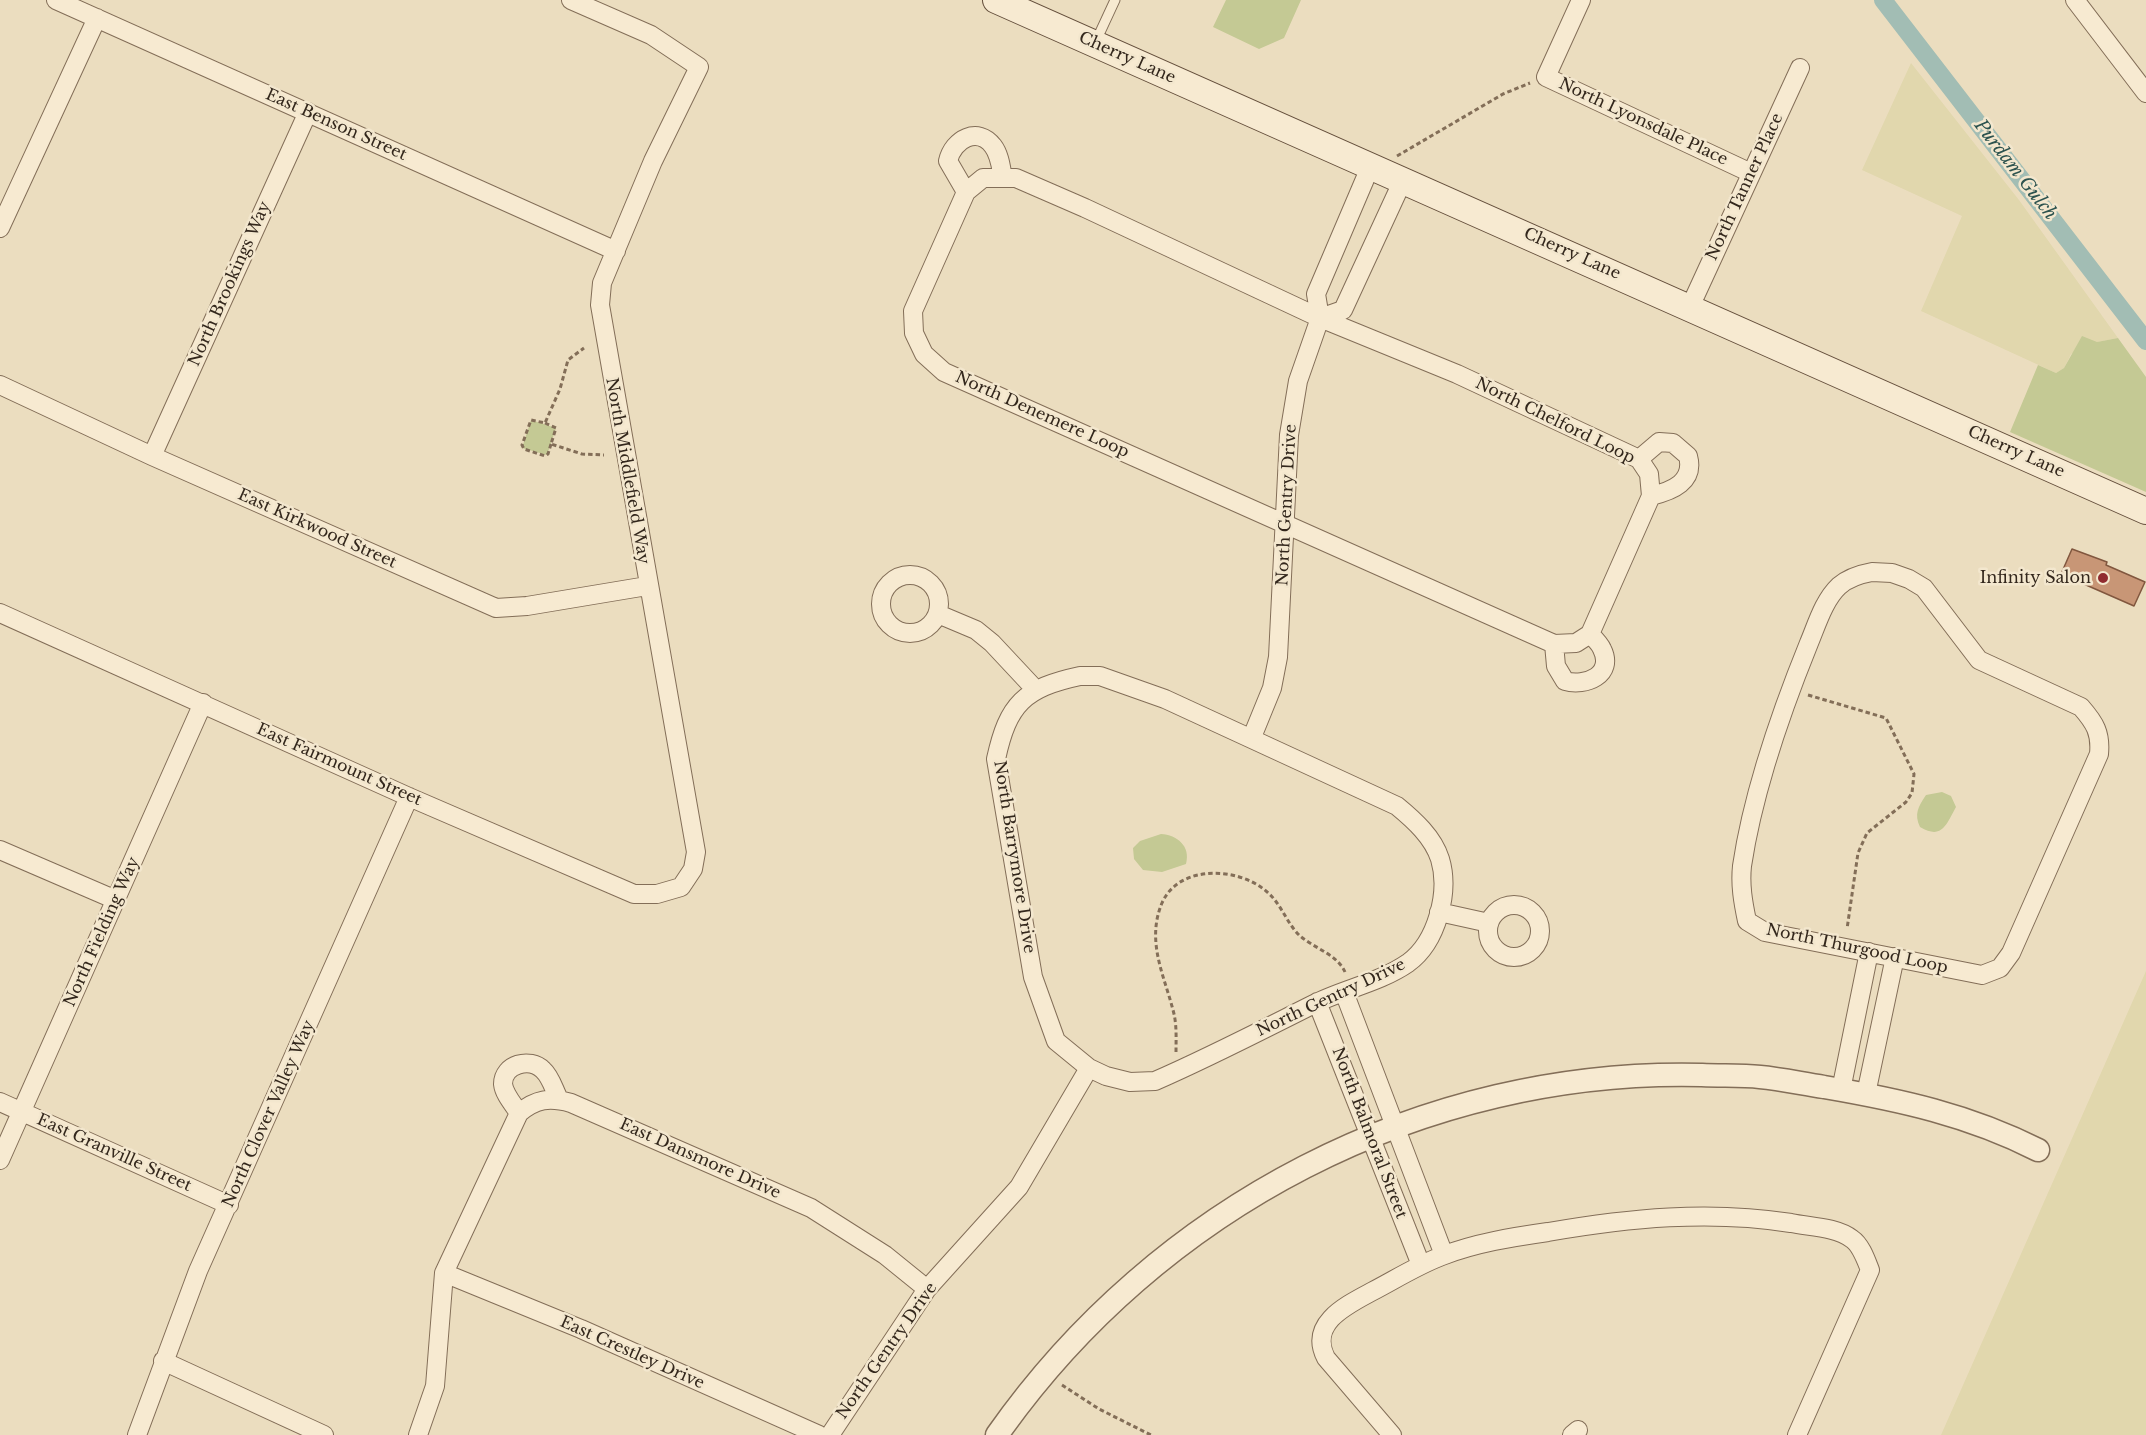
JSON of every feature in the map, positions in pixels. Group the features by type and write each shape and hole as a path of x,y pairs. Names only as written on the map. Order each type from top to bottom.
{"main road":[{"name":"Cherry Lane","path":"996,0 1690,306 2146,511"}],"street":[{"name":"East Benson Street","path":"56,0 615,250"},
{"name":"North Middlefield Way","path":"571,0 651,35 699,67 658,151 615,250 602,283 600,305 696,852 693,869 681,888"},
{"name":"North Lyonsdale Place","path":"1581,0 1546,77 1751,173"},
{"path":"2075,0 2146,93"},
{"path":"0,228 97,18"},
{"name":"North Tanner Place","path":"1690,306 1800,68"},
{"name":"North Brookings Way","path":"152,456 308,112"},
{"path":"1003,178 997,152 986,138 974,135 960,140 950,153 948,160 966,192 983,178 1003,178 1016,178 1320,318 1343,310 1388,172"},
{"name":"North Gentry Drive","path":"830,1435 927,1289 1019,1187 1089,1068 1130,1082 1155,1081 1317,1002 1380,978 1409,962 1425,944 1439,912 1443,880 1440,857 1419,824 1397,806 1252,737 1272,688 1278,657 1290,424 1298,381 1320,318 1316,294 1388,172"},
{"name":"North Denemere Loop","path":"966,192 913,311 914,333 924,354 944,372 1286,523"},
{"name":"North Chelford Loop","path":"1320,318 1457,374 1639,459 1649,474 1651,496"},
{"name":"East Kirkwood Street","path":"0,385 152,456 496,608 527,606 648,586"},
{"path":"1286,523 1554,644 1576,643 1590,634 1651,496 1678,487 1689,472 1688,456 1678,446 1666,441 1659,442 1639,459"},
{"name":"North Thurgood Loop","path":"1872,572 1892,573 1924,588 1979,660 2081,707 2093,720 2100,736 2099,754 2011,953 2000,968 1982,975 1869,952 1765,932 1747,921 1741,894 1742,867 1765,770 1797,671 1823,610 1839,586 1857,575 1872,572"},
{"name":"East Fairmount Street","path":"0,613 409,797 634,894 657,894 681,888"},
{"path":"938,614 976,630 992,643 1035,689"},
{"path":"1554,644 1556,666 1565,681 1581,684 1593,681 1601,672 1605,661 1603,650 1590,634"},
{"name":"North Barrymore Drive","path":"1089,1068 1056,1041 1042,1010 1033,977 996,759 1003,729 1015,709 1035,689 1080,676 1100,676 1165,699 1252,737"},
{"name":"North Fielding Way","path":"0,1160 203,703"},
{"name":"North Clover Valley Way","path":"137,1435 198,1271 409,797"},
{"path":"0,850 116,900"},
{"path":"1439,912 1489,922"},
{"path":"1841,1090 1869,952"},
{"path":"1866,1094 1895,957"},
{"name":"North Balmoral Street","path":"1344,992 1444,1255"},
{"name":"North Balmoral Street","path":"1317,1002 1421,1265"},
{"path":"418,1435 435,1386 444,1273 519,1113 534,1101 559,1099 543,1070 533,1064 521,1063 506,1073 503,1081 504,1091 519,1113"},
{"path":"997,1435 1038,1382 1106,1307 1187,1240 1284,1176 1394,1125 1454,1106 1553,1083 1653,1074 1760,1077 1900,1100 1998,1130 2038,1150"},
{"name":"East Dansmore Drive","path":"559,1099 811,1208 885,1255 927,1289"},
{"name":"East Granville Street","path":"0,1102 229,1205"},
{"path":"1392,1435 1321,1350 1324,1326 1339,1309 1444,1255 1503,1239 1620,1219 1689,1215 1753,1217 1837,1231 1854,1239 1870,1270 1797,1435"},
{"name":"East Crestley Drive","path":"444,1273 581,1329 819,1435"},
{"path":"163,1361 324,1435"}],"lane":[{"path":"1095,44 1115,0"}],"path":[{"path":"1388,172 1396,157 1503,94 1546,77"},
{"path":"545,423 560,389 568,360 584,348"},
{"path":"531,420 545,423 556,428 548,454 545,456 522,448 531,420"},
{"path":"551,444 582,454 604,455"},
{"path":"1804,694 1886,718 1914,774 1912,793 1906,802 1867,833 1858,853 1847,929"},
{"path":"1176,1052 1174,1012 1161,974 1156,937 1158,918 1166,897 1180,882 1192,876 1224,874 1257,883 1279,905 1297,933 1336,959 1345,972"},
{"path":"1062,1385 1099,1409 1151,1435"}],"shaded area":[{"path":"1911,63 2019,200 2118,338 2097,342 2071,354 2064,368 2056,373 1921,311 1962,216 1862,170"},
{"path":"2146,971 2146,1435 1941,1435"}],"green space":[{"path":"1226,0 1301,0 1284,38 1259,49 1213,27"},
{"path":"2082,336 2097,342 2118,338 2146,377 2146,492 2010,432 2038,365 2056,373 2064,368"},
{"path":"531,420 556,428 547,455 522,448"},
{"path":"1942,792 1951,796 1956,807 1942,829 1934,832 1927,831 1920,827 1918,822 1919,807 1926,795"},
{"path":"1161,834 1177,839 1185,847 1186,864 1162,872 1143,870 1134,859 1133,848 1140,841"}],"building":[{"name":"Infinity Salon","path":"2072,549 2107,562 2106,565 2145,582 2134,606 2061,574"}],"waterway":[{"name":"Purdam Gulch","path":"1883,0 2146,341"}],"place":[{"name":"Infinity Salon","path":"2103,578"}]}
